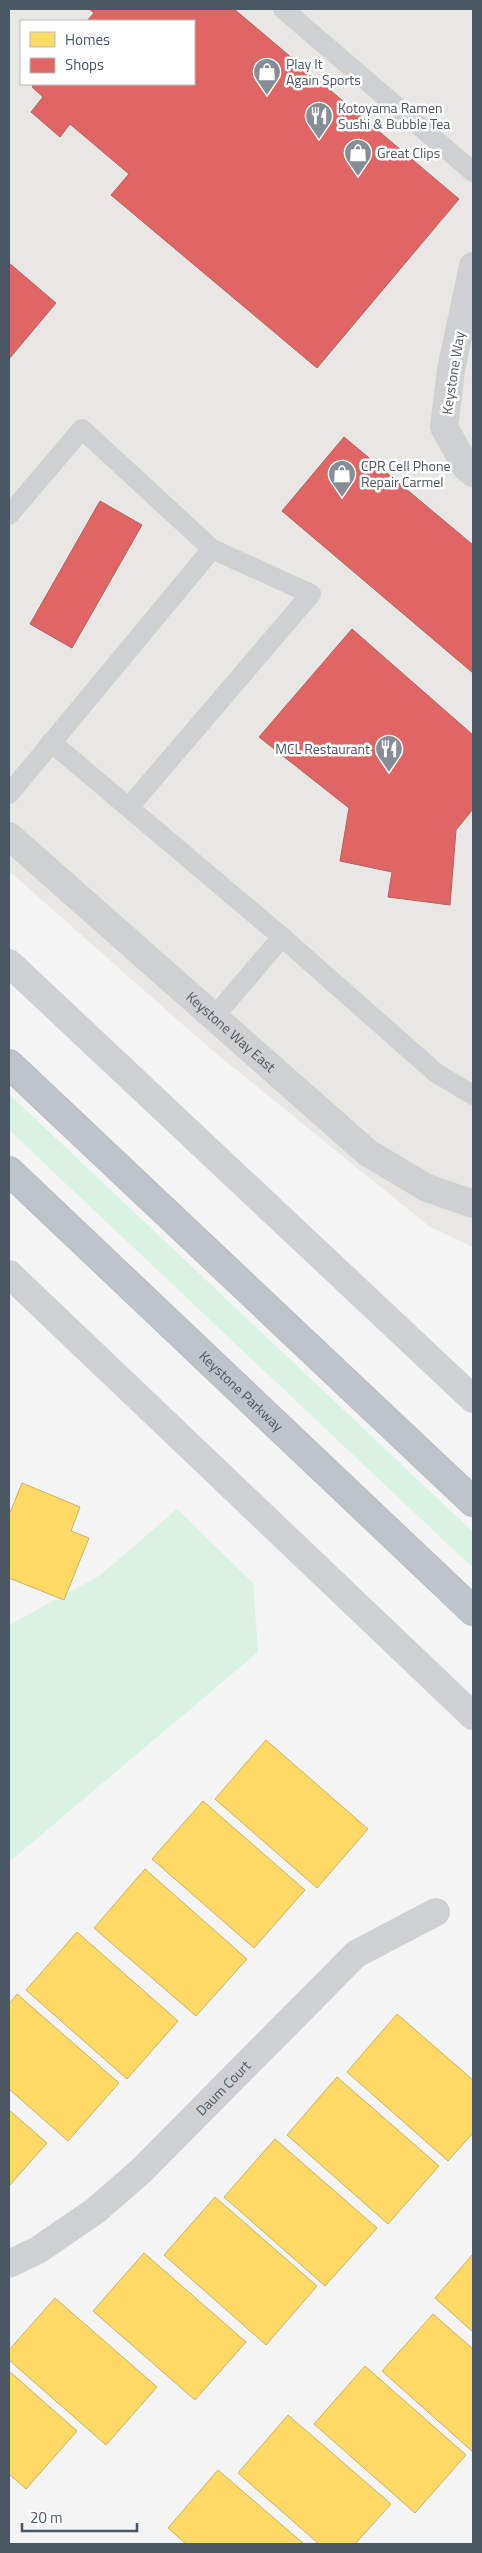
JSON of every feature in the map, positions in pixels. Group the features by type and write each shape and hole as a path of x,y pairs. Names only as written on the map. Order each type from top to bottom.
{"highway":[{"path":"9,1064 473,1502"},
{"name":"Keystone Parkway","path":"9,1171 473,1611"}],"main road":[{"path":"9,962 473,1399"},
{"path":"9,1274 333,1580 473,1716"}],"street":[{"name":"Keystone Way","path":"473,266 469,305 451,370 444,427 466,467 473,473"},
{"name":"Keystone Way East","path":"9,836 368,1153 427,1188 472,1205"},
{"name":"Daum Court","path":"9,2264 38,2250 87,2216 141,2171 356,1954 436,1912"}],"lane":[{"path":"283,9 473,172"},
{"path":"9,515 82,430 212,549 311,594 128,807"},
{"path":"9,794 212,549"},
{"path":"51,742 282,937 436,1073 473,1095"},
{"path":"214,1017 282,937"}],"shaded area":[{"path":"9,9 473,9 473,1247 430,1227 207,1046 9,871"}],"green space":[{"path":"9,1094 473,1532 473,1568 9,1130"},
{"path":"177,1509 253,1583 258,1652 9,1862 9,1625 99,1576"}],"building: Homes":[{"path":"22,1483 80,1507 71,1531 89,1538 64,1600 9,1578 9,1515"},
{"path":"266,1740 368,1829 317,1888 215,1799"},
{"path":"203,1801 305,1890 254,1948 152,1859"},
{"path":"145,1869 247,1959 196,2016 94,1928"},
{"path":"77,1932 178,2021 127,2079 26,1990"},
{"path":"17,1994 119,2083 68,2141 9,2089 9,2004"},
{"path":"397,2014 473,2080 473,2133 448,2161 347,2072"},
{"path":"337,2077 439,2166 388,2224 287,2135"},
{"path":"9,2110 47,2143 9,2186"},
{"path":"275,2139 377,2228 325,2286 224,2197"},
{"path":"215,2197 317,2286 266,2345 164,2255"},
{"path":"144,2253 246,2342 195,2400 93,2311"},
{"path":"473,2254 473,2332 435,2298"},
{"path":"55,2298 157,2387 106,2445 9,2360 9,2350"},
{"path":"433,2314 473,2349 473,2452 382,2371"},
{"path":"365,2366 466,2455 415,2513 314,2424"},
{"path":"9,2371 77,2431 26,2489 9,2474"},
{"path":"288,2415 391,2504 355,2544 319,2544 238,2473"},
{"path":"218,2470 304,2544 186,2544 168,2528"}],"building: Shops":[{"path":"89,9 234,9 459,199 317,368 111,195 129,174 70,124 60,137 31,112 43,97 32,87 33,85 195,85 195,20 88,20 94,13"},
{"path":"9,263 56,303 9,359"},
{"path":"344,437 473,545 473,673 282,511"},
{"path":"100,501 142,525 72,648 30,624"},
{"name":"MCL Restaurant","path":"352,629 473,735 473,809 456,830 450,905 388,897 392,872 340,861 349,808 259,737"}],"place":[{"name":"Play It Again Sports","path":"267,96"},
{"name":"Kotoyama Ramen Sushi & Bubble Tea","path":"319,140"},
{"name":"Great Clips","path":"358,177"},
{"name":"CPR Cell Phone Repair Carmel","path":"342,498"},
{"name":"MCL Restaurant","path":"389,773"}]}
